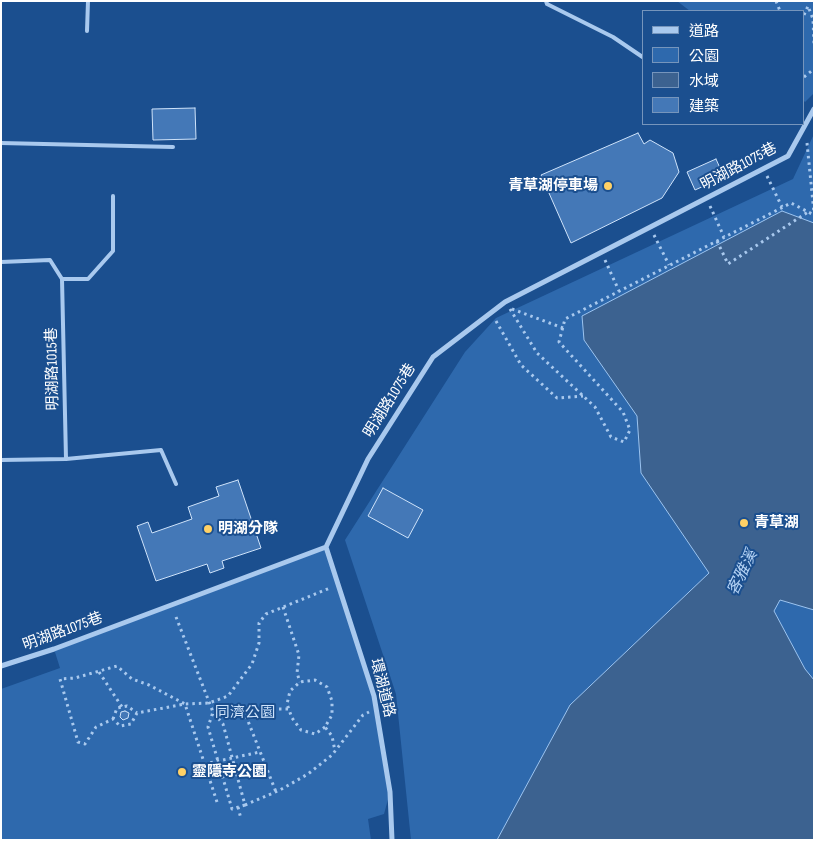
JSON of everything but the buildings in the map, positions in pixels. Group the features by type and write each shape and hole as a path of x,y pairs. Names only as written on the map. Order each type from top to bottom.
{"street":[{"name":"明湖路1075巷","path":"805,121 814,109"},
{"name":"明湖路1075巷","path":"1,666 54,649 326,546 368,459 433,357 505,302 788,156 803,125"},
{"name":"環湖道路","path":"326,546 374,696 390,792 392,840"}],"lane":[{"path":"86,30 88,1"},
{"path":"546,1 547,4 613,37 642,57"},
{"path":"1,143 173,147"},
{"path":"1,262 50,260 62,280 88,279 113,250 113,196"},
{"name":"明湖路1015巷","path":"62,280 66,459"},
{"path":"1,460 66,459 161,450 176,484"}],"path":[{"path":"805,1 813,18 814,44"},
{"path":"805,13 808,6"},
{"path":"563,328 509,308 537,353 595,406 610,437 624,442 630,430 623,412 559,342 563,328 565,319 791,203 814,214 803,125"},
{"path":"764,169 782,207"},
{"path":"706,198 724,237"},
{"path":"717,241 728,264 808,212"},
{"path":"650,228 669,266"},
{"path":"601,253 619,291"},
{"path":"495,318 520,364 557,398 583,396"},
{"path":"217,802 185,704 149,685 132,679 118,666 75,678 60,679 78,742 85,744 96,727 113,718 117,708 127,706 137,713 185,704 209,703 228,696 252,664 259,643 259,623 266,614 331,587 334,596"},
{"path":"283,607 300,655 297,673 300,682"},
{"path":"176,617 209,703 213,712 223,724 245,805"},
{"path":"99,672 122,707"},
{"path":"315,680 326,687 332,701 332,716 325,727 315,734 300,730 288,709 287,704 290,690 300,682 315,680"},
{"path":"367,703 370,712"},
{"path":"213,712 246,716 272,709 288,709"},
{"path":"213,712 208,726 232,809 276,792 308,774 335,752 363,715 376,709"},
{"path":"113,718 120,726 131,724 137,713"},
{"path":"246,716 276,792"},
{"path":"325,727 332,736 335,752"},
{"path":"204,764 260,752"},
{"path":"238,807 241,819"}],"green space":[{"path":"677,1 814,1 814,93 805,102 805,10 689,10"},
{"path":"814,134 814,840 411,840 396,694 345,540 465,352 496,318 793,179"},
{"name":"靈隱寺公園","path":"326,547 374,696 390,792 384,814 368,819 371,840 1,840 1,689 60,668 54,649"}],"water":[{"name":"青草湖","path":"782,211 814,223 814,610 780,600 774,611 805,669 814,680 814,840 497,840 570,705 709,573 641,473 637,416 584,340 582,316"}],"place":[{"name":"青草湖停車場","path":"608,186"},
{"name":"青草湖","path":"744,523"},
{"name":"明湖分隊","path":"208,529"},
{"name":"靈隱寺公園","path":"182,772"}],"water label":[{"name":"客雅溪","path":"743,573"}],"park label":[{"name":"同濟公園","path":"245,713"}]}
